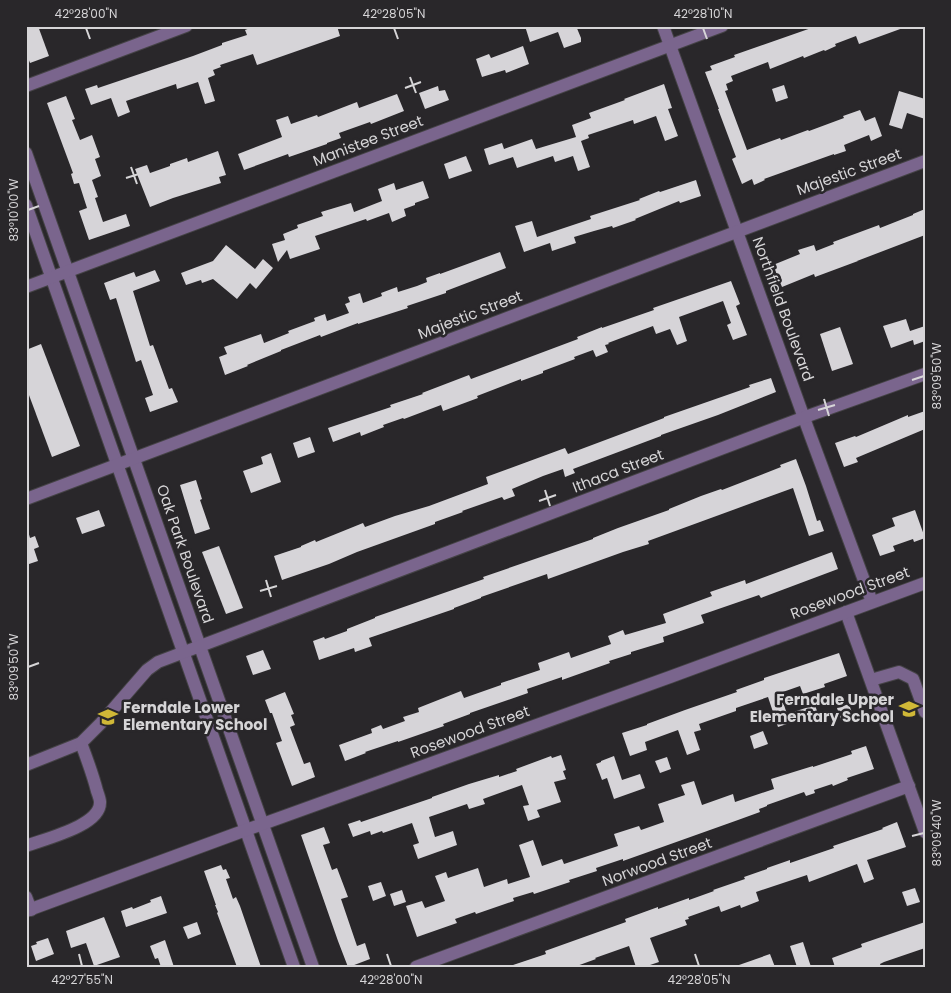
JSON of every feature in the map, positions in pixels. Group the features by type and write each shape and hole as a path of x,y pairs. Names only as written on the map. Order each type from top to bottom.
{"street":[{"path":"26,86 186,26"},
{"name":"Northfield Boulevard","path":"663,26 872,602"},
{"name":"Manistee Street","path":"26,287 722,26"},
{"name":"Oak Park Boulevard","path":"26,153 313,967"},
{"name":"Majestic Street","path":"26,498 925,161"},
{"path":"26,205 294,967"},
{"name":"Ithaca Street","path":"81,743 148,670 158,662 804,417 925,374"},
{"name":"Rosewood Street","path":"28,910 925,583"},
{"path":"846,612 925,831"},
{"path":"871,680 899,672 913,679 925,712"},
{"path":"26,765 81,743 100,803 97,812 79,827 26,846"},
{"name":"Norwood Street","path":"416,967 909,786"},
{"path":"26,897 28,910"}],"building":[{"path":"26,26 38,26 49,56 30,63 26,52"},
{"path":"255,26 337,26 340,36 257,65 253,54 220,65 221,67 213,70 215,75 208,78 215,101 205,104 198,82 177,89 176,84 126,101 130,112 118,117 111,98 91,105 85,89 97,85 98,88 193,56 222,45 222,43 247,35 245,30"},
{"path":"525,26 576,26 581,42 564,48 558,32 530,42"},
{"path":"817,26 903,26 903,28 859,44 856,36 835,44 836,46 825,51 804,58 803,56 770,69 768,62 731,76 733,81 726,84 728,90 725,91 747,150 780,138 781,140 809,131 860,110 865,121 875,117 882,136 871,141 869,135 844,145 846,151 764,179 754,185 752,179 742,184 732,159 736,157 705,72 712,70 710,66 735,57 734,55"},
{"path":"523,46 529,64 506,73 505,70 482,77 476,59 489,54 491,58"},
{"path":"664,84 672,108 668,109 678,136 665,141 656,116 634,124 633,120 588,135 589,138 581,141 590,167 578,171 573,156 555,162 553,156 517,168 513,157 489,165 484,149 502,143 504,149 532,139 536,149 576,137 572,125 591,118 589,113"},
{"path":"784,85 788,98 776,102 772,89"},
{"path":"438,86 439,91 445,90 449,100 425,109 419,93"},
{"path":"899,91 925,99 925,119 907,113 902,129 889,125"},
{"path":"397,94 404,111 371,124 370,122 339,133 341,138 327,144 289,157 288,154 244,170 238,154 282,137 276,120 288,116 291,124 317,115 318,117 357,102 359,108"},
{"path":"66,96 75,119 72,120 80,140 92,135 100,157 95,159 101,176 92,180 98,197 95,198 103,222 126,214 130,226 89,240 79,211 87,208 79,183 74,184 71,174 73,173 47,103"},
{"path":"218,151 226,175 219,177 221,183 150,207 135,169 147,165 150,173 187,158 188,162"},
{"path":"466,156 472,171 449,179 444,164"},
{"path":"696,180 701,196 680,203 679,201 613,228 612,226 574,237 576,243 552,251 550,243 524,252 515,226 532,221 537,237 591,219 590,216 640,200 659,191"},
{"path":"423,181 429,198 404,209 406,216 392,222 389,213 315,236 320,249 290,259 287,250 278,262 272,244 285,240 283,234 298,228 297,225 323,216 321,212 351,203 354,212 382,201 378,189 394,183 396,190"},
{"path":"925,209 925,235 815,277 814,274 782,287 773,265 800,254 798,250 814,245 816,251 834,244 833,242 879,225 880,228"},
{"path":"226,245 255,269 263,259 273,268 256,289 250,283 237,299 213,279 202,283 201,280 186,285 181,273 213,261"},
{"path":"500,252 506,268 446,291 446,293 407,306 408,308 358,323 321,337 320,335 225,375 219,357 227,354 224,347 261,334 264,343 289,333 288,331 315,321 314,318 325,314 327,321 349,313 345,304 350,302 348,297 360,293 363,303 382,296 381,293 397,287 398,292 417,286 427,282 426,278"},
{"path":"155,270 160,281 133,291 150,346 153,345 169,389 172,388 178,402 150,412 145,398 153,395 141,360 136,362 116,298 110,300 104,283 134,272 136,277"},
{"path":"731,281 740,304 736,306 747,335 733,340 727,325 731,323 723,301 679,317 687,341 677,345 670,329 656,334 653,326 608,343 605,345 608,352 596,357 593,350 543,371 543,373 521,381 521,379 443,411 441,405 383,425 384,427 361,436 360,432 333,442 328,428 391,407 390,405 469,375 471,379 578,339 577,337 602,327"},
{"path":"906,319 910,331 925,326 925,341 914,345 913,340 891,348 883,326"},
{"path":"840,327 853,364 832,371 820,334"},
{"path":"41,344 80,446 52,457 26,387 26,350"},
{"path":"771,378 776,392 573,469 575,473 565,477 563,469 543,476 512,489 515,496 504,500 502,497 462,511 435,522 435,524 282,580 274,556 363,523 365,527 429,506 488,484 486,477 565,448 568,454"},
{"path":"925,411 925,429 856,458 858,462 844,467 835,443 856,437 908,415 908,417"},
{"path":"310,437 315,452 298,458 293,443"},
{"path":"271,453 281,482 251,493 243,471 263,464 261,457"},
{"path":"796,459 817,521 820,520 824,531 809,536 793,488 648,541 649,544 548,579 547,574 369,638 372,646 355,652 354,648 319,660 313,641 347,631 347,629 375,617 593,539 701,496 722,490 781,467 780,465"},
{"path":"196,480 202,499 200,500 210,529 195,534 180,485"},
{"path":"99,510 105,526 82,534 76,518"},
{"path":"915,510 925,538 914,542 913,539 893,546 895,551 880,556 872,535 895,526 892,518"},
{"path":"28,531 30,538 35,536 39,547 34,549 38,561 26,565 26,532"},
{"path":"219,546 243,608 226,614 202,552"},
{"path":"832,552 838,569 761,598 759,595 701,615 704,623 663,637 664,642 631,652 631,654 609,661 610,663 562,680 562,677 527,689 528,693 470,713 443,724 444,726 365,752 345,761 339,745 372,733 371,729 381,725 383,729 405,721 403,717 419,712 418,708 461,691 464,698 501,685 501,683 540,670 538,663 569,652 571,658 611,644 608,636 623,630 625,635 666,623 663,614 712,596 710,592 745,580 746,584"},
{"path":"263,650 271,669 253,675 246,656"},
{"path":"839,653 847,676 824,684 825,687 803,694 800,686 780,693 787,714 815,705 819,717 808,721 807,717 778,727 768,697 699,724 701,730 694,732 700,750 687,755 678,730 645,742 647,750 630,756 622,733 737,692 736,690 764,680 764,678"},
{"path":"285,692 294,714 291,715 295,725 290,727 304,764 310,762 315,777 292,786 276,743 282,741 265,700"},
{"path":"849,704 853,716 841,720 837,708"},
{"path":"763,731 768,744 754,749 750,736"},
{"path":"866,746 874,769 847,778 848,780 833,786 832,784 814,790 815,793 806,796 804,792 767,805 759,809 760,812 623,861 623,859 596,868 597,871 569,880 570,882 534,894 533,892 513,898 514,901 455,919 457,923 417,937 406,906 422,901 425,908 445,901 435,876 446,872 448,878 478,868 484,887 507,879 508,884 530,877 519,845 533,840 542,866 562,859 564,864 618,846 614,834 639,826 641,830 664,822 658,804 685,795 681,785 694,781 702,805 733,794 735,802 774,789 771,779 852,754 851,751"},
{"path":"561,755 566,770 563,771 566,779 554,782 561,802 537,810 540,817 528,821 523,806 529,805 522,785 483,799 485,804 469,809 467,804 429,817 435,837 453,831 457,845 418,859 413,845 419,843 412,823 383,833 382,831 371,835 370,831 353,837 348,824 360,820 361,822 469,784 517,771 516,769 551,756 552,758"},
{"path":"614,756 622,780 640,774 645,788 614,799 607,778 602,780 596,764"},
{"path":"667,757 671,769 660,773 655,761"},
{"path":"897,822 906,847 867,860 874,879 864,883 857,864 809,882 807,875 756,892 759,901 741,908 740,905 721,912 719,906 688,917 689,919 685,920 687,925 650,938 659,962 644,967 636,967 629,946 574,967 513,967 513,965 546,954 545,951 626,922 625,919 658,907 658,909 689,898 689,900 745,879 744,877 767,868 790,860 790,863 834,848 833,846 883,829"},
{"path":"324,827 330,843 323,845 332,870 337,868 348,897 341,899 357,946 365,943 370,959 349,967 301,835"},
{"path":"221,865 223,870 226,869 230,878 226,879 233,899 236,897 240,906 261,967 237,967 204,871"},
{"path":"381,882 386,896 373,901 368,886"},
{"path":"915,888 920,902 907,906 902,892"},
{"path":"402,890 406,902 394,906 390,894"},
{"path":"161,896 167,913 126,927 121,911 132,907 133,909"},
{"path":"104,917 120,957 94,966 86,943 71,948 66,931"},
{"path":"197,922 201,934 188,939 183,927"},
{"path":"925,922 925,948 884,962 880,964 881,967 835,967 832,958 862,947 861,944"},
{"path":"48,938 54,954 36,961 31,946"},
{"path":"165,940 174,967 161,967 158,958 155,959 150,946"},
{"path":"803,942 811,967 797,967 790,946"},
{"path":"770,954 775,967 739,967 739,965"}],"place":[{"name":"Ferndale Upper Elementary School","path":"909,709"},
{"name":"Ferndale Lower Elementary School","path":"108,717"}]}
